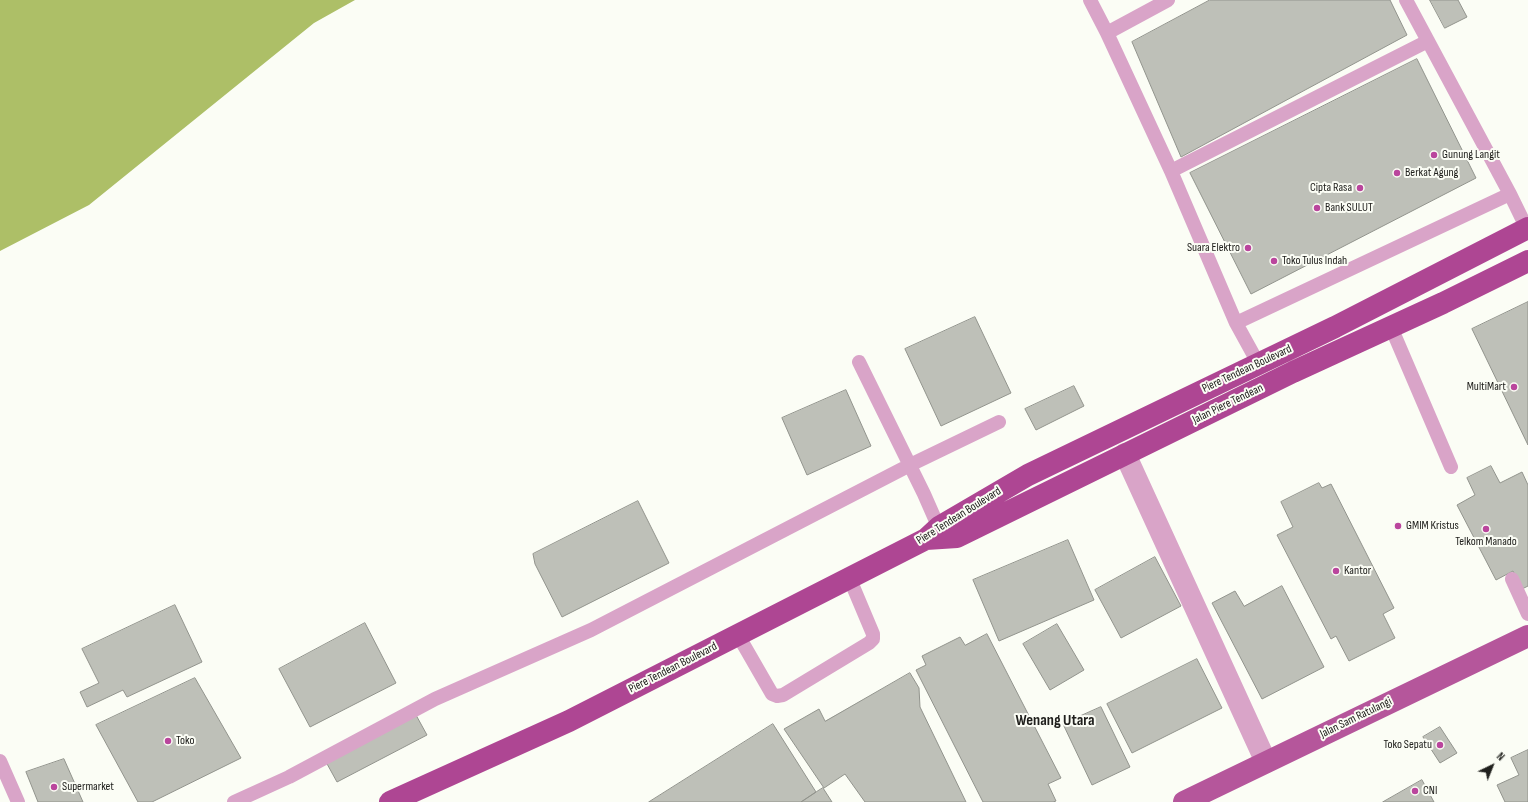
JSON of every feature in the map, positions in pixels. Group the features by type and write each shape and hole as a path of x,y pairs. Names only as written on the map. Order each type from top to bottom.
{"highway":[{"name":"Piere Tendean Boulevard","path":"390,802 568,721 936,535 1028,474 1335,327 1528,229"},
{"name":"Jalan Piere Tendean","path":"936,535 957,537 1293,372 1443,303 1528,261"}],"main road":[{"name":"Jalan Sam Ratulangi","path":"1184,802 1528,636"},
{"name":"Jalan Sam Ratulangi","path":"1208,802 1528,645"}],"street":[{"path":"1125,454 1266,762"}],"lane":[{"path":"1090,0 1107,33 1171,171 1236,323 1258,363"},
{"path":"1107,33 1168,0"},
{"path":"1406,0 1528,229"},
{"path":"1171,171 1428,41"},
{"path":"1236,323 1510,194"},
{"path":"1391,327 1451,467"},
{"path":"859,362 910,465 936,535"},
{"path":"234,802 289,777 435,699 591,630 910,465 999,422"},
{"path":"738,635 772,694 777,696 783,694 869,643 872,639 872,630 849,578"},
{"path":"1512,579 1528,614"},
{"path":"0,761 18,802"}],"shaded area":[{"path":"0,0 355,0 314,23 89,205 0,251"}],"building":[{"path":"1210,0 1390,0 1407,35 1181,157 1132,42"},
{"path":"1430,0 1458,0 1467,17 1445,28"},
{"path":"1417,59 1476,178 1251,294 1190,173"},
{"name":"MultiMart","path":"1528,302 1528,445 1472,329"},
{"path":"975,317 1011,393 941,426 905,349"},
{"path":"1074,386 1084,406 1036,430 1025,409"},
{"path":"846,390 871,446 807,475 782,418"},
{"path":"1491,466 1500,483 1522,472 1528,485 1528,586 1522,589 1513,571 1496,580 1457,505 1475,495 1467,478"},
{"name":"Kantor","path":"1319,483 1322,488 1331,484 1394,608 1383,614 1395,638 1349,661 1336,636 1331,639 1277,535 1293,527 1281,502"},
{"path":"638,501 669,563 562,617 535,564 533,554"},
{"path":"1068,540 1094,600 999,641 973,580"},
{"path":"1155,557 1181,606 1121,638 1095,590"},
{"path":"1282,586 1324,667 1262,699 1212,603 1235,591 1244,606"},
{"path":"175,605 202,662 127,697 123,690 87,707 80,692 99,683 82,649"},
{"path":"365,623 396,683 310,727 279,669"},
{"path":"1057,624 1084,670 1050,690 1023,644"},
{"path":"987,634 1061,778 1048,784 1056,801 983,802 916,670 926,665 922,656 960,637 965,645"},
{"path":"1197,659 1222,708 1132,753 1107,704"},
{"path":"910,673 919,688 920,707 966,802 865,802 845,774 824,788 784,729 819,709 825,721"},
{"name":"Toko","path":"195,678 241,758 152,802 138,802 96,725"},
{"path":"1101,707 1130,767 1092,785 1063,724"},
{"path":"416,715 427,735 337,782 326,762"},
{"path":"773,724 816,792 801,802 649,802"},
{"name":"Toko Sepatu","path":"1440,727 1457,753 1440,763 1423,737"},
{"path":"1528,750 1528,802 1505,802 1497,785 1519,775 1511,758"},
{"name":"Supermarket","path":"64,759 83,802 38,802 26,772"},
{"name":"CNI","path":"1422,780 1434,802 1383,802"},
{"path":"823,788 832,802 801,802 816,792"}],"place":[{"name":"Gunung Langit","path":"1434,155"},
{"name":"Berkat Agung","path":"1397,173"},
{"name":"Cipta Rasa","path":"1360,188"},
{"name":"Bank SULUT","path":"1317,208"},
{"name":"Suara Elektro","path":"1248,248"},
{"name":"Toko Tulus Indah","path":"1274,261"},
{"name":"MultiMart","path":"1514,387"},
{"name":"GMIM Kristus","path":"1398,526"},
{"name":"Telkom Manado","path":"1486,529"},
{"name":"Kantor","path":"1336,571"},
{"name":"Toko","path":"168,741"},
{"name":"Toko Sepatu","path":"1440,745"},
{"name":"Supermarket","path":"54,787"},
{"name":"CNI","path":"1415,791"}],"district":[{"name":"Wenang Utara","path":"1055,721"}]}
